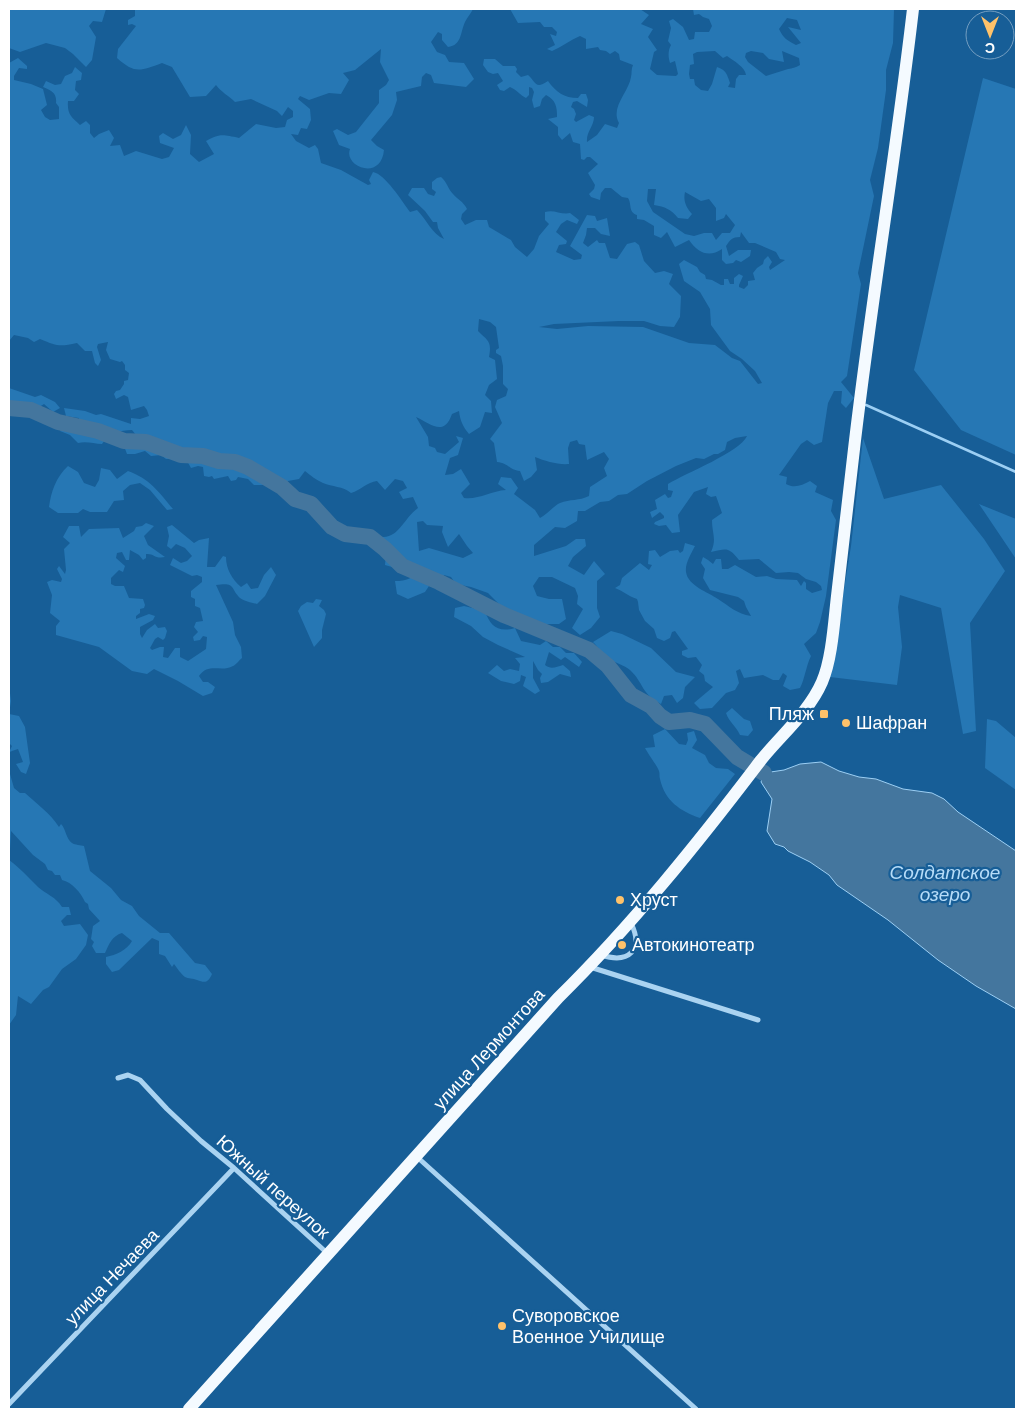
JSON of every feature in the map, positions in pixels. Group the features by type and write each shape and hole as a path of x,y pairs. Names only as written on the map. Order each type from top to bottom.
{"main road":[{"name":"улица Лермонтова","path":"189,1409 327,1253 558,998 600,955 735,796 806,706 820,685 825,673 834,625 866,342 914,9"}],"street":[{"path":"600,955 615,960 625,958 633,951 636,941 635,932 630,920"},
{"path":"590,966 758,1020"},
{"name":"Южный переулок","path":"118,1078 128,1074 140,1080 201,1141 234,1168 327,1253"},
{"path":"416,1156 696,1409"},
{"name":"улица Нечаева","path":"9,1404 234,1168"}],"shaded area":[{"path":"9,9 106,9 102,22 93,21 89,26 96,37 92,60 86,67 65,48 46,43 20,52 9,48"},
{"path":"135,9 473,9 465,22 456,44 448,47 442,40 442,34 438,32 431,42 437,52 445,55 449,62 464,63 474,79 466,87 434,83 431,75 426,73 422,77 421,86 396,92 397,100 392,115 371,140 384,150 381,160 376,166 363,168 352,161 349,155 350,149 339,145 333,131 337,129 348,135 356,132 379,103 379,90 389,80 380,62 381,49 355,70 343,73 349,80 341,94 329,93 309,100 300,96 298,99 310,109 311,120 307,129 301,128 298,135 291,134 296,141 309,148 315,145 318,149 321,163 341,170 368,185 371,184 369,180 373,172 378,174 393,189 410,212 417,210 433,230 444,239 437,222 433,222 425,211 408,195 412,188 424,188 428,194 434,196 436,192 432,189 432,182 441,177 451,192 467,209 462,214 461,219 465,225 476,220 487,220 489,227 511,240 515,247 527,257 534,249 539,236 549,224 545,220 545,212 570,213 579,220 577,224 567,220 561,224 556,232 567,241 566,244 559,245 556,252 574,260 581,259 582,255 570,246 587,215 595,216 597,221 607,218 610,236 601,234 595,228 587,228 583,243 588,247 597,240 599,243 605,243 610,258 617,259 627,244 635,242 639,245 644,261 655,273 664,271 673,274 669,284 681,296 680,317 674,327 660,326 644,321 619,321 554,324 539,327 557,329 588,326 643,327 689,343 715,345 732,358 740,361 758,384 762,383 755,371 730,351 711,325 710,309 700,292 684,281 679,264 684,260 697,267 705,275 706,279 721,285 724,285 724,279 728,279 730,284 734,284 734,278 739,274 743,276 739,287 744,289 748,285 748,281 755,280 753,273 763,264 768,256 772,262 769,267 770,270 785,260 780,259 776,252 755,243 749,243 741,232 740,237 732,239 726,246 729,256 738,250 751,250 750,256 741,262 736,260 733,263 726,264 722,260 722,249 708,254 700,251 689,240 675,247 667,232 661,238 654,235 654,226 644,220 637,219 637,215 631,210 628,198 622,197 611,188 605,188 601,193 600,200 591,197 589,194 595,185 588,173 598,164 590,157 584,160 581,159 580,144 573,142 570,133 562,140 558,135 558,127 548,119 557,117 554,102 546,95 542,99 540,106 534,108 532,100 534,92 532,88 529,87 529,95 526,98 510,87 504,91 500,90 497,85 503,81 498,73 488,72 483,65 484,59 495,59 503,66 515,66 516,72 521,77 528,75 538,85 548,81 564,96 578,98 581,94 586,94 588,100 587,107 577,101 573,102 571,107 576,114 574,120 576,122 589,115 594,117 587,142 597,135 605,124 617,128 619,123 617,117 618,105 630,83 633,65 620,60 619,54 615,51 610,54 600,50 598,47 586,49 586,39 580,36 552,51 547,49 555,45 550,34 556,36 557,32 552,27 544,27 540,22 518,23 510,9 640,9 649,15 641,24 653,29 648,37 657,50 654,52 650,69 657,75 676,76 678,74 675,61 670,63 669,58 671,45 668,41 671,28 669,21 673,19 683,27 689,40 694,39 695,32 709,32 712,26 709,19 699,14 694,15 693,9 894,9 893,43 886,70 886,90 878,148 870,180 874,196 858,273 861,284 847,376 841,382 854,398 846,408 841,403 842,391 834,391 828,403 822,442 814,445 807,440 801,444 779,475 787,477 786,484 792,486 798,486 810,481 817,486 815,492 833,500 831,511 836,520 826,596 816,633 804,644 811,656 800,688 790,690 783,686 787,676 783,673 779,680 773,680 763,675 744,678 740,669 736,671 739,683 735,690 726,693 712,708 700,709 694,703 713,687 705,681 704,675 699,671 702,665 696,657 688,658 682,655 682,651 688,649 675,631 672,632 670,638 664,641 657,638 654,629 645,621 639,610 637,599 615,588 620,585 622,578 640,563 649,570 652,565 648,564 649,551 655,550 660,557 670,551 678,550 680,553 683,551 685,543 695,546 686,565 686,572 690,581 741,613 751,616 744,601 738,597 710,590 703,578 705,569 701,563 703,557 713,564 716,559 721,559 722,569 728,569 735,565 756,577 767,576 776,579 797,580 801,586 804,581 806,589 812,593 822,590 821,586 816,582 806,579 798,573 776,573 759,559 739,560 732,552 726,550 711,552 714,540 712,520 722,513 716,496 711,497 706,494 708,487 694,492 678,515 680,532 672,533 666,525 659,526 654,524 664,518 664,516 660,512 652,518 650,512 657,509 655,500 665,494 668,498 671,497 673,491 668,490 668,484 734,449 747,436 735,438 727,442 725,450 718,454 704,459 696,458 676,466 627,494 618,495 609,501 600,502 585,511 578,511 577,521 565,528 555,527 534,545 534,556 566,546 576,539 585,539 586,546 573,557 568,566 584,575 594,561 605,574 597,581 597,608 600,617 591,628 580,635 572,628 583,609 577,604 578,596 575,588 552,577 539,577 533,586 537,596 549,599 562,599 566,619 559,624 545,624 515,614 500,605 488,593 456,584 451,577 444,575 437,589 429,586 425,592 408,599 397,594 395,581 409,579 419,569 399,561 392,567 385,565 386,554 377,546 370,533 387,537 393,534 418,508 413,497 403,499 399,492 407,488 403,481 395,479 385,490 377,481 351,493 345,489 320,482 305,471 299,479 288,481 277,490 271,485 254,485 248,479 238,477 236,480 231,481 228,476 214,479 212,476 204,476 203,467 191,468 186,459 166,459 161,455 151,456 145,451 127,454 124,446 130,439 135,439 136,435 132,430 115,433 102,444 78,443 70,435 60,431 64,425 79,425 79,418 66,416 64,408 85,411 96,415 101,414 131,424 131,418 140,419 149,416 144,406 131,410 128,397 124,395 116,399 114,394 120,390 124,381 128,380 129,373 125,370 125,365 122,361 110,359 106,350 108,342 98,344 97,347 101,360 98,366 95,363 92,351 85,351 77,343 58,345 40,339 34,342 28,338 14,335 9,341 9,63 18,58 27,66 27,69 19,68 14,76 14,80 43,89 47,105 41,110 45,117 50,120 59,119 59,107 53,93 43,87 46,81 55,85 61,84 65,76 72,73 75,67 82,73 81,80 76,81 75,90 79,94 74,101 68,101 70,115 80,125 86,121 90,125 90,133 94,138 109,130 114,138 110,146 120,145 124,156 136,151 162,159 169,157 174,148 160,143 159,136 163,133 173,139 181,135 186,125 191,135 190,154 199,162 214,154 206,141 211,138 222,135 239,138 256,124 276,128 285,127 287,120 293,117 293,111 288,107 282,116 277,111 251,99 235,102 216,85 206,96 190,97 172,67 162,63 138,70 129,67 117,58 118,49 136,26 128,25 128,20 135,16","holes":["787,18 797,20 801,30 788,27 801,43 796,45 791,42 784,37 779,29","715,51 723,58 727,56 736,62 744,69 746,75 739,75 736,79 735,88 728,87 730,83 727,75 717,67 708,91 701,90 695,85 694,79 690,79 690,65 694,64 693,54","751,51 763,53 769,59 784,62 782,51 799,58 800,65 766,76 748,62 745,57 746,53","648,189 656,189 654,205 673,212 678,218 688,219 692,214 684,198 685,192 701,201 709,199 716,208 716,221 724,218 726,214 735,225 730,233 722,233 716,240 712,233 694,236 685,234 653,212 647,201","479,319 490,322 496,327 499,348 496,350 496,353 501,356 503,384 508,389 506,396 497,400 495,407 502,423 490,439 494,443 497,462 520,471 524,481 537,470 535,457 560,464 569,464 568,448 570,442 577,440 579,444 585,445 587,460 604,452 609,459 604,468 607,476 590,487 589,496 560,503 540,518 535,510 514,494 518,488 511,478 501,477 498,484 506,490 479,497 464,498 461,493 470,484 461,469 453,474 445,475 450,458 458,455 463,438 456,436 459,442 445,454 437,452 435,448 429,446 428,437 416,417 441,427 449,421 452,414 459,411 462,423 469,434 480,427 485,412 492,413 491,401 485,395 489,385 497,379 495,360 489,357 490,352 487,339 478,331","423,521 427,525 443,526 442,532 448,547 459,534 473,553 463,558 429,548 419,551 417,522"]},
{"path":"983,78 1016,89 1016,455 961,430 914,370"},
{"path":"9,388 35,397 41,395 55,402 60,408 53,412 44,404 35,407 20,403 9,404"},
{"path":"863,438 884,499 941,485 984,539 1005,571 970,623 976,731 963,734 941,608 900,595 898,607 902,647 897,685 830,677 851,546"},
{"path":"68,466 78,472 84,483 95,487 99,480 101,468 110,470 117,479 128,471 136,474 158,491 173,509 167,510 150,490 140,483 130,485 123,491 124,500 114,501 107,512 90,512 83,509 78,513 58,513 49,507 50,501 57,480"},
{"path":"979,504 1016,519 1016,559"},
{"path":"146,523 154,526 144,536 148,545 165,557 146,554 146,558 143,560 139,555 130,550 129,560 126,560 122,552 117,553 116,558 125,566 123,572 119,570 111,578 111,584 124,586 129,598 143,599 144,608 140,609 136,619 149,614 155,616 153,620 140,627 142,638 147,630 155,624 158,628 165,627 167,631 165,638 163,640 158,637 155,639 150,648 152,650 164,647 163,657 168,658 175,648 180,648 180,657 188,661 206,649 207,637 203,636 200,640 194,641 193,637 198,632 194,627 196,622 203,621 200,608 195,606 195,599 191,597 191,591 202,582 202,577 192,576 170,565 173,558 181,563 187,561 192,556 185,548 176,544 171,549 167,546 169,536 167,527 172,525 194,543 209,538 207,567 215,567 223,556 226,557 230,574 241,587 247,583 251,589 258,588 264,575 271,567 276,575 265,596 257,604 240,598 230,585 216,585 233,622 235,635 241,647 242,658 229,668 207,670 199,676 203,682 208,682 215,687 212,693 203,696 154,669 147,674 132,671 99,647 56,635 56,626 60,621 50,613 52,595 47,582 52,580 61,582 62,579 57,569 59,566 65,574 64,549 70,543 63,537 69,526 79,526 81,537 89,529 119,528 123,538 134,531 136,527"},
{"path":"316,599 322,600 319,606 326,614 322,638 314,647 298,611 307,602 313,603"},
{"path":"464,606 485,611 489,621 499,629 515,628 521,641 540,645 546,641 553,647 560,647 566,653 574,653 582,662 579,667 565,657 561,660 549,652 545,665 551,668 563,665 570,671 571,677 560,674 548,682 541,683 540,678 542,674 533,661 533,678 540,691 535,694 523,686 526,677 521,675 520,681 514,684 501,681 488,673 497,665 504,671 510,669 519,671 520,664 515,658 525,657 483,637 471,626 454,617 455,608"},
{"path":"611,631 622,634 651,648 676,672 695,677 685,687 683,698 677,703 672,695 664,696 661,704 646,692 630,670 609,659 593,642"},
{"path":"9,685 11,701 9,714"},
{"path":"732,708 744,719 750,721 753,730 748,736 740,735 729,719 726,713"},
{"path":"9,714 19,716 25,727 30,763 26,774 21,772 16,764 23,762 18,749 9,752 12,746 9,743"},
{"path":"987,719 996,721 1016,738 1016,790 985,768"},
{"path":"665,729 679,744 686,745 688,740 687,733 694,731 697,740 692,748 705,755 709,763 716,768 728,769 735,774 700,818 686,812 670,799 662,787 658,769 645,748 655,747 653,735"},
{"path":"10,774 14,788 20,793 25,793 59,827 61,824 72,843 84,846 90,871 111,888 121,900 132,906 139,916 160,933 169,933 195,963 205,965 212,974 208,981 202,982 185,977 174,964 172,967 165,956 159,954 159,941 152,938 119,970 112,972 106,964 106,957 121,952 132,941 122,933 119,934 113,938 105,953 96,953 92,946 94,942 91,939 93,926 100,921 89,909 88,904 79,892 73,885 62,880 60,875 55,875 52,871 48,870 45,864 33,855 11,831 9,848"},
{"path":"9,860 62,907 69,907 71,915 67,915 61,921 64,926 80,924 88,935 86,945 76,959 62,969 49,987 43,990 31,1004 18,996 16,1015 9,1025"}],"water":[{"name":"Солдатское озеро","path":"821,762 839,771 859,777 876,779 903,789 932,793 944,799 958,812 1016,851 1016,1009 976,986 938,960 888,920 837,885 829,875 784,847 775,844 767,831 772,799 761,782 764,773 784,770 800,764"}],"waterway":[{"path":"866,405 1016,472"},
{"path":"9,408 31,410 58,422 98,431 124,441 146,442 181,455 203,456 219,461 235,462 248,467 282,487 295,499 311,504 332,527 345,534 370,537 402,566 439,582 504,615 589,650 608,666 631,695 651,706 660,716 669,722 690,720 705,724 737,757 764,773"}],"place":[{"name":"Пляж","path":"824,714"},
{"name":"Шафран","path":"846,723"},
{"name":"Хруст","path":"620,900"},
{"name":"Автокинотеатр","path":"622,945"},
{"name":"Суворовское Военное Училище","path":"502,1326"}]}
